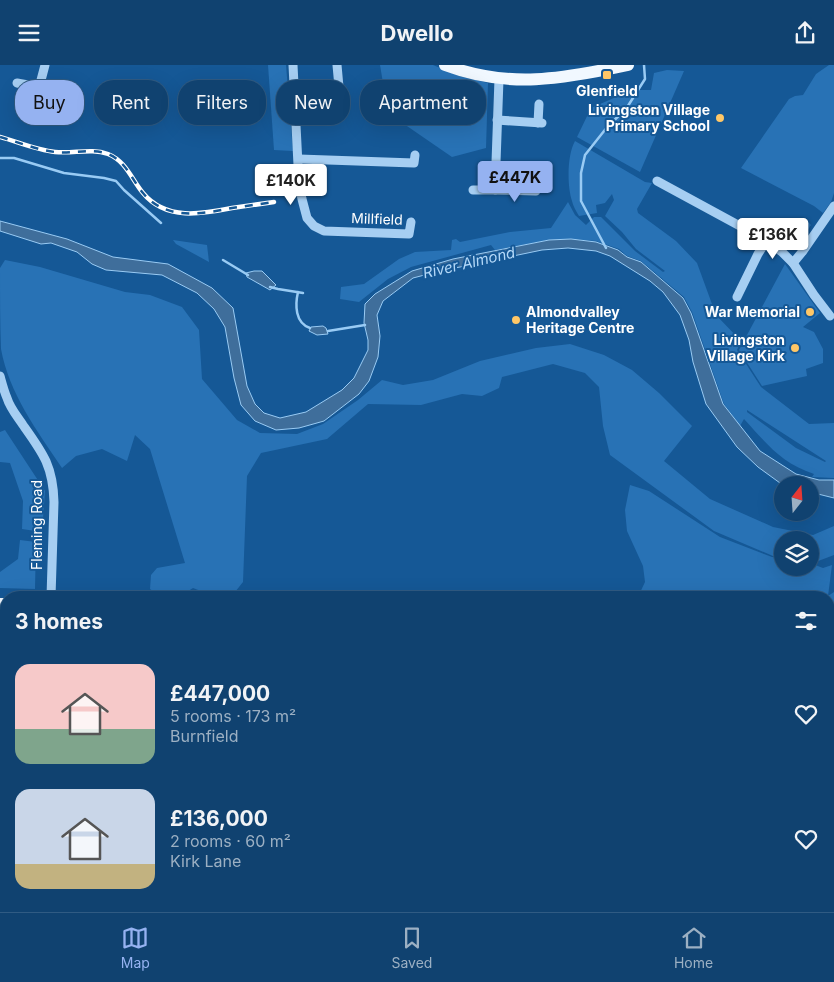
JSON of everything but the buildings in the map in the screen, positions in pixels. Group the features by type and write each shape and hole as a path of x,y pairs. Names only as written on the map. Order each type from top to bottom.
{"main road":[{"path":"445,65 480,76 520,81 548,79 588,69 628,65"}],"street":[{"path":"41,80 45,65"},
{"name":"Millfield","path":"293,65 294,80"},
{"path":"337,65 338,80"},
{"path":"495,190 499,79"},
{"path":"497,119 540,123 539,104"},
{"name":"Millfield","path":"297,125 299,185 307,219 314,226 324,231 409,234 411,223"},
{"path":"298,159 414,163 415,155"},
{"path":"657,181 767,240 793,263 830,316"},
{"path":"473,190 536,191"},
{"path":"793,263 834,206"},
{"path":"737,297 767,240"},
{"name":"Fleming Road","path":"0,376 7,398 14,411 46,458 52,480 54,502 51,591"}],"shaded area":[{"path":"268,65 286,65 287,80 276,80 276,125 291,125 293,151 274,150"},
{"path":"380,65 433,65 459,76 476,80 382,80"},
{"path":"829,65 834,65 834,193 831,202 823,213 814,206 741,168 789,99 803,95 816,74"},
{"path":"667,70 684,71 640,172 577,137 591,108 632,90 651,90 654,73"},
{"path":"486,83 488,83 486,148 452,157 405,125 486,125"},
{"path":"575,141 645,182 652,183 637,209 638,213 676,241 697,263 716,315 741,341 737,350 761,387 809,424 834,423 834,478 813,476 814,474 802,470 775,452 744,419 740,426 724,404 692,312 684,297 641,261 627,256 619,249 596,241 571,239 549,240 495,250 491,245 411,267 388,279 359,302 340,299 341,287 364,284 399,259 415,252 451,250 452,240 456,239 460,242 510,232 551,228 568,202 575,215 586,225 594,217 601,217 635,251 663,272 665,271 636,249 605,216 614,200 612,194 605,203 596,205 597,213 579,216 570,195 570,154","holes":["747,410 825,462 796,448 747,412"]},
{"path":"807,221 811,225 802,239 796,245 788,247"},
{"path":"173,240 207,245 209,262 176,244"},
{"path":"5,260 40,267 125,292 150,295 182,307 199,330 202,379 237,420 260,433 297,434 323,424 358,400 382,380 403,385 433,380 480,361 536,348 570,344 604,355 632,370 659,393 692,426 664,461 710,499 773,527 793,531 774,531 774,556 714,531 610,455 603,426 599,387 585,373 553,364 502,377 499,388 482,396 462,394 421,405 368,404 327,439 261,453 247,476 243,582 236,591 201,591 193,588 188,591 153,591 150,589 151,575 157,568 185,563 150,449 135,435 127,461 102,449 76,456 62,468 25,411 10,381 1,349 0,268"},
{"path":"785,264 820,313 803,327 814,332 823,349 823,363 806,369 807,376 762,386 739,350"},
{"path":"5,430 45,491 42,532 22,529 23,501 10,463 0,462 0,432"},
{"path":"630,485 649,491 720,537 774,557 774,576 819,576 819,566 823,568 832,565 829,591 641,591 645,582 643,566 627,531 625,510"},
{"path":"834,526 834,555 819,561 819,532"},
{"path":"20,540 36,542 35,589 0,588 0,572 18,559"}],"water":[{"name":"River Almond","path":"0,221 67,239 113,257 168,264 212,288 233,308 247,386 255,404 264,413 280,418 306,412 342,390 354,378 368,350 364,323 365,304 375,294 412,271 453,259 549,240 571,239 596,242 618,250 627,257 641,262 683,298 691,313 723,404 760,451 796,474 804,476 774,476 774,479 758,467 737,447 706,404 693,362 689,340 680,315 663,292 650,281 610,256 596,251 568,248 542,250 413,278 383,301 377,315 380,336 378,357 369,381 359,394 324,421 299,428 276,430 255,421 241,405 225,327 214,309 197,293 162,275 106,270 92,264 77,252 51,243 41,244 0,231"},
{"path":"262,271 276,285 270,290 247,277 246,273"},
{"path":"323,326 328,334 317,335 309,331 311,327"},
{"path":"819,480 834,480 834,498 819,494"}],"waterway":[{"path":"606,248 581,201 581,173 585,155 608,126 626,109 645,79 644,65"},
{"path":"0,158 14,158 64,173 116,181 161,223"},
{"path":"223,260 248,275"},
{"path":"270,287 303,293"},
{"path":"298,292 296,302 297,313 301,322 310,328"},
{"path":"328,331 365,325"}],"railway":[{"path":"0,137 48,151 95,151 108,154 120,161 143,193 152,202 173,212 209,212 274,202"}],"place":[{"name":"Glenfield","path":"607,75"},
{"name":"Livingston Village Primary School","path":"720,118"},
{"name":"War Memorial","path":"810,312"},
{"name":"Almondvalley Heritage Centre","path":"516,320"},
{"name":"Livingston Village Kirk","path":"795,348"}]}
